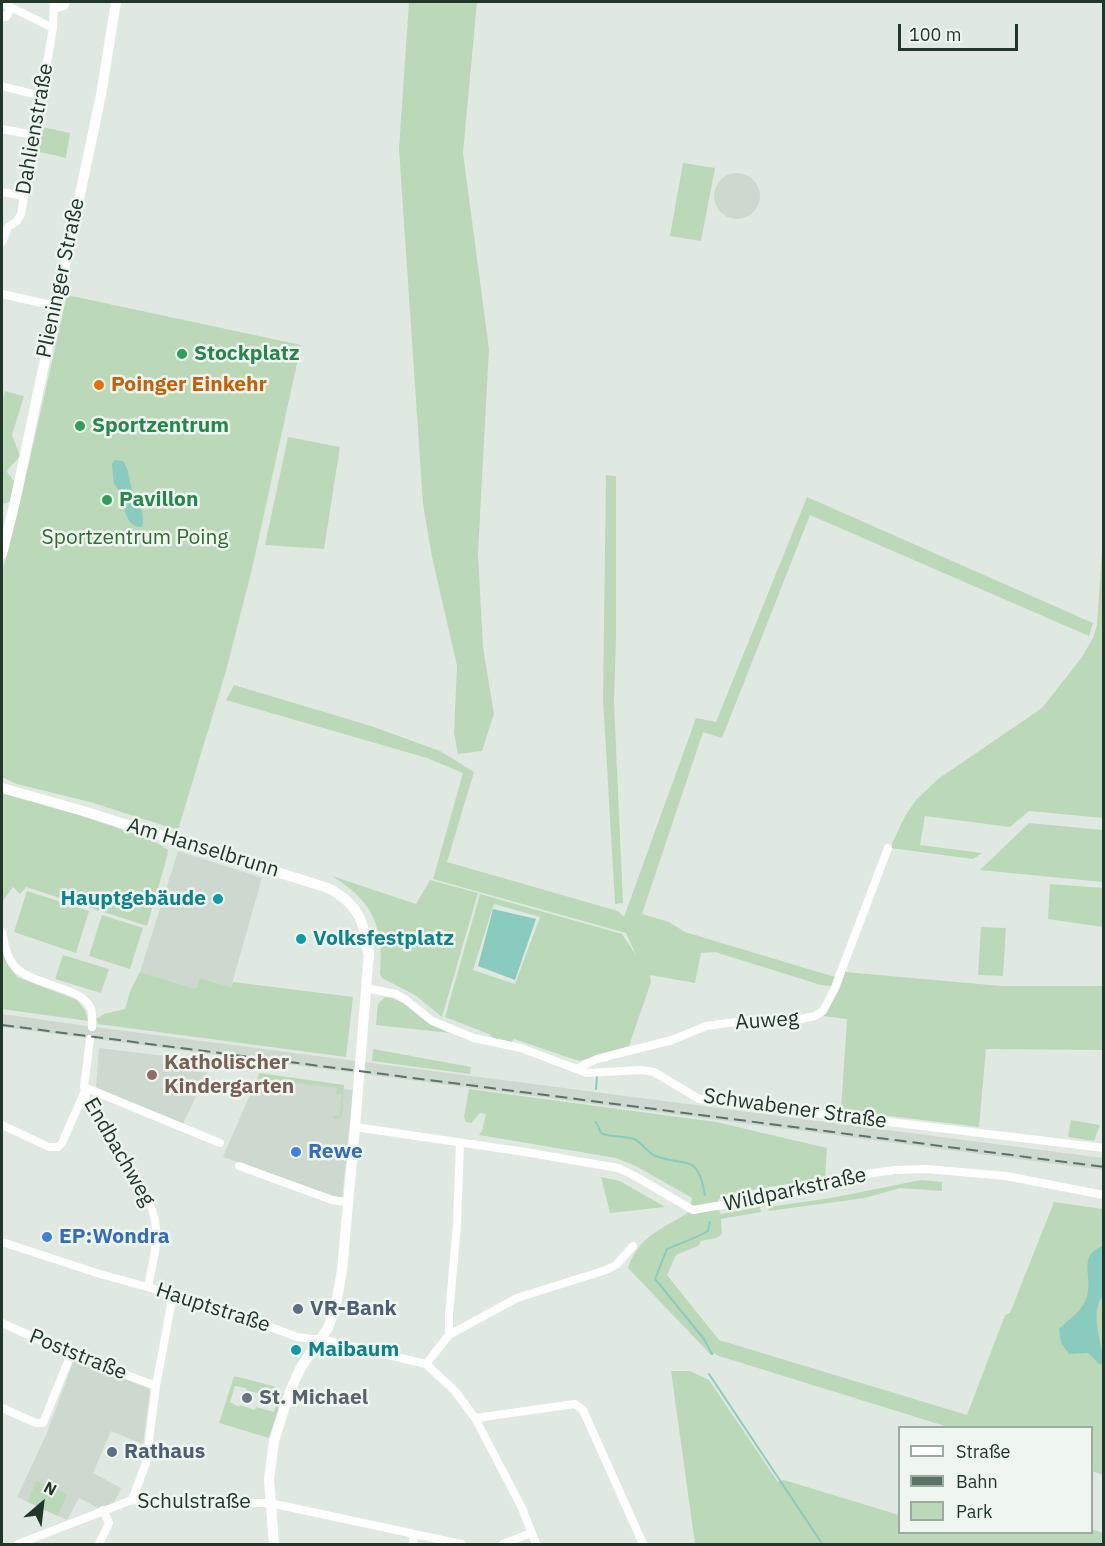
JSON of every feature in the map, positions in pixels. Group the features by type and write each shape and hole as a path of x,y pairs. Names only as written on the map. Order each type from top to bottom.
{"street":[{"name":"Dahlienstraße","path":"2,238 8,227 17,221 21,214 22,196 53,28 54,5 64,6 66,2"},
{"name":"Plieninger Straße","path":"2,554 101,95 116,2"},
{"path":"2,3 53,28"},
{"path":"2,16 6,17 11,8"},
{"path":"2,86 41,96"},
{"path":"2,129 34,135"},
{"path":"2,192 22,196"},
{"path":"2,294 55,306"},
{"name":"Am Hanselbrunn","path":"2,788 94,814 328,888 337,893 356,911 366,930 371,970 366,988 342,1270 336,1305 328,1328 301,1367 278,1430 270,1460 270,1503 274,1545"},
{"name":"Auweg","path":"576,1069 597,1059 672,1040 706,1026 751,1020 801,1019 815,1016 823,1011 834,990 888,848"},
{"path":"2,932 12,963 22,972 77,995 87,1002 92,1014 92,1027"},
{"name":"Schwabener Straße","path":"366,988 396,994 444,1028 489,1042 521,1048 587,1072 641,1070 654,1072 689,1094 706,1100 1104,1148"},
{"name":"Endbachweg","path":"90,1039 84,1090 87,1102 155,1217 158,1232 148,1287"},
{"path":"2,1125 49,1147 58,1148 84,1090"},
{"name":"Endbachweg","path":"84,1090 220,1143"},
{"name":"Wildparkstraße","path":"355,1127 625,1170 693,1209 811,1190 860,1175 894,1170 927,1169 1006,1176 1104,1195"},
{"path":"449,1335 448,1315 457,1224 460,1143"},
{"path":"239,1167 332,1200 347,1202"},
{"name":"Hauptstraße","path":"2,1242 223,1309 297,1337 329,1341 426,1364"},
{"path":"536,1545 522,1508 475,1418 462,1398 426,1364 449,1335 517,1298 606,1270 616,1264 633,1246"},
{"path":"132,1500 146,1463 156,1386 172,1294"},
{"name":"Poststraße","path":"2,1323 71,1354 156,1386"},
{"path":"2,1408 36,1423 43,1423 71,1354"},
{"path":"475,1418 575,1404 580,1406 584,1410 643,1545"},
{"name":"Schulstraße","path":"18,1545 132,1500 184,1503 270,1503 461,1545"},
{"path":"99,1545 109,1523 103,1510"},
{"path":"503,1545 531,1533"},
{"path":"412,1545 414,1535"}],"shaded area":[{"path":"737,173 753,180 760,196 753,212 737,219 721,212 714,196 721,180"},
{"path":"178,851 262,878 231,987 200,978 196,989 140,972"},
{"path":"2,1014 1103,1158 1103,1170 2,1027"},
{"name":"Katholischer Kindergarten","path":"99,1048 212,1062 183,1124 178,1124 96,1087"},
{"path":"258,1076 353,1090 342,1199 223,1157"},
{"path":"74,1360 150,1389 143,1444 111,1431 93,1473 121,1488 114,1503 100,1509 79,1498 67,1520 17,1497 46,1435"}],"green space":[{"path":"409,2 477,2 463,153 489,349 478,553 483,647 494,714 482,751 458,754 454,733 457,666 432,557 423,504 399,149"},
{"path":"42,127 70,133 66,158 36,151"},
{"path":"683,163 715,168 701,241 670,236"},
{"name":"Sportzentrum Poing","path":"67,295 301,345 252,569 226,671 178,830 90,802 17,784 2,777 2,573"},
{"path":"5,391 24,396 12,435 20,456 7,472 14,481 10,502 2,504 2,403"},
{"path":"288,437 340,447 324,549 265,545"},
{"path":"606,475 616,476 614,702 623,903 615,904 603,699"},
{"path":"807,497 1093,623 1089,636 810,515 722,738 703,732 642,914 669,922 685,932 835,977 832,986 821,985 715,952 701,953 695,983 650,975 651,982 629,1046 579,1061 514,1039 511,1043 494,1039 489,1034 445,1017 480,894 622,934 636,955 626,933 433,879 463,773 427,758 226,700 234,685 371,726 440,751 474,772 447,862 618,911 624,917 696,718 716,722","holes":["494,904 540,917 515,984 473,970"]},
{"path":"1103,533 1103,818 1029,811 1010,827 925,816 920,845 982,853 973,859 890,848 905,816 916,800 938,779 1042,708 1082,657 1093,638 1097,625"},
{"path":"2,791 75,813 154,841 168,850 147,926 26,887 20,894 13,887 2,902"},
{"path":"1029,823 1103,830 1103,882 980,870"},
{"path":"332,876 416,904 430,880 478,893 442,1017 415,995 382,978 380,942 373,917 357,895"},
{"path":"1050,884 1103,888 1103,927 1048,919"},
{"path":"27,891 89,911 76,953 14,932"},
{"path":"102,915 143,928 130,969 89,956"},
{"path":"981,927 1006,928 1003,976 978,975"},
{"path":"2,949 8,965 17,977 77,1000 85,1010 88,1021 2,1009"},
{"path":"63,955 109,969 101,993 55,979"},
{"path":"140,972 196,989 200,978 231,987 233,982 353,997 346,1057 98,1024 96,1019 104,1014 125,1009 131,989"},
{"path":"845,972 1002,986 1103,986 1103,1050 986,1049 979,1127 841,1110 847,1019 823,1016 840,988"},
{"path":"385,997 403,1003 430,1023 449,1033 376,1025 378,1004"},
{"path":"373,1049 471,1067 470,1074 372,1061"},
{"path":"259,1073 344,1085 342,1116 334,1119 333,1115 339,1116 342,1095 336,1094 337,1088 263,1079 258,1077"},
{"path":"469,1089 716,1122 827,1148 825,1178 727,1194 718,1200 720,1214 760,1207 761,1212 721,1219 722,1234 716,1238 701,1241 698,1246 676,1255 667,1275 719,1340 967,1415 1005,1315 1010,1313 1054,1202 1103,1209 1103,1475 1093,1471 1093,1426 945,1426 716,1355 716,1353 711,1355 628,1268 645,1240 689,1212 692,1198 636,1166 616,1158 479,1135 486,1114 480,1113 471,1123 466,1122 464,1117"},
{"path":"1071,1120 1100,1125 1094,1141 1068,1137"},
{"path":"601,1177 620,1181 665,1207 610,1213"},
{"path":"921,1180 942,1182 942,1191 900,1188 865,1198 769,1211 768,1207 831,1198"},
{"path":"671,1371 690,1371 709,1380 778,1482 784,1480 898,1515 898,1534 1093,1534 1093,1529 1103,1533 1101,1544 695,1544"},
{"path":"234,1376 273,1386 283,1394 269,1438 219,1423","holes":["235,1386 246,1388 270,1401 272,1397 277,1399 274,1412 256,1407 255,1410 240,1405 239,1407 230,1402"]},
{"path":"36,1481 67,1494 58,1516 28,1502"}],"water":[{"path":"115,460 123,461 127,469 132,489 142,512 142,527 135,526 127,517 121,496 114,484 112,464"},
{"path":"493,909 536,919 515,980 478,966"},
{"path":"1103,1246 1103,1296 1097,1311 1097,1320 1103,1365 1088,1353 1069,1354 1061,1343 1059,1329 1085,1301 1088,1288 1088,1261 1095,1250"}],"waterway":[{"path":"596,1089 597,1076"},
{"path":"596,1122 601,1133 634,1139 653,1155 690,1164 698,1172 705,1195"},
{"path":"710,1222 708,1231 667,1249 655,1279 704,1339 712,1354"},
{"path":"709,1374 821,1542"}],"railway":[{"path":"2,1025 1104,1167"}],"place":[{"name":"Stockplatz","path":"182,354"},
{"name":"Poinger Einkehr","path":"99,385"},
{"name":"Sportzentrum","path":"80,426"},
{"name":"Pavillon","path":"107,500"},
{"name":"Hauptgebäude","path":"218,899"},
{"name":"Volksfestplatz","path":"301,939"},
{"name":"Katholischer Kindergarten","path":"152,1075"},
{"name":"Rewe","path":"296,1152"},
{"name":"EP:Wondra","path":"47,1237"},
{"name":"VR-Bank","path":"298,1309"},
{"name":"Maibaum","path":"296,1350"},
{"name":"St. Michael","path":"247,1398"},
{"name":"Rathaus","path":"112,1452"}]}
